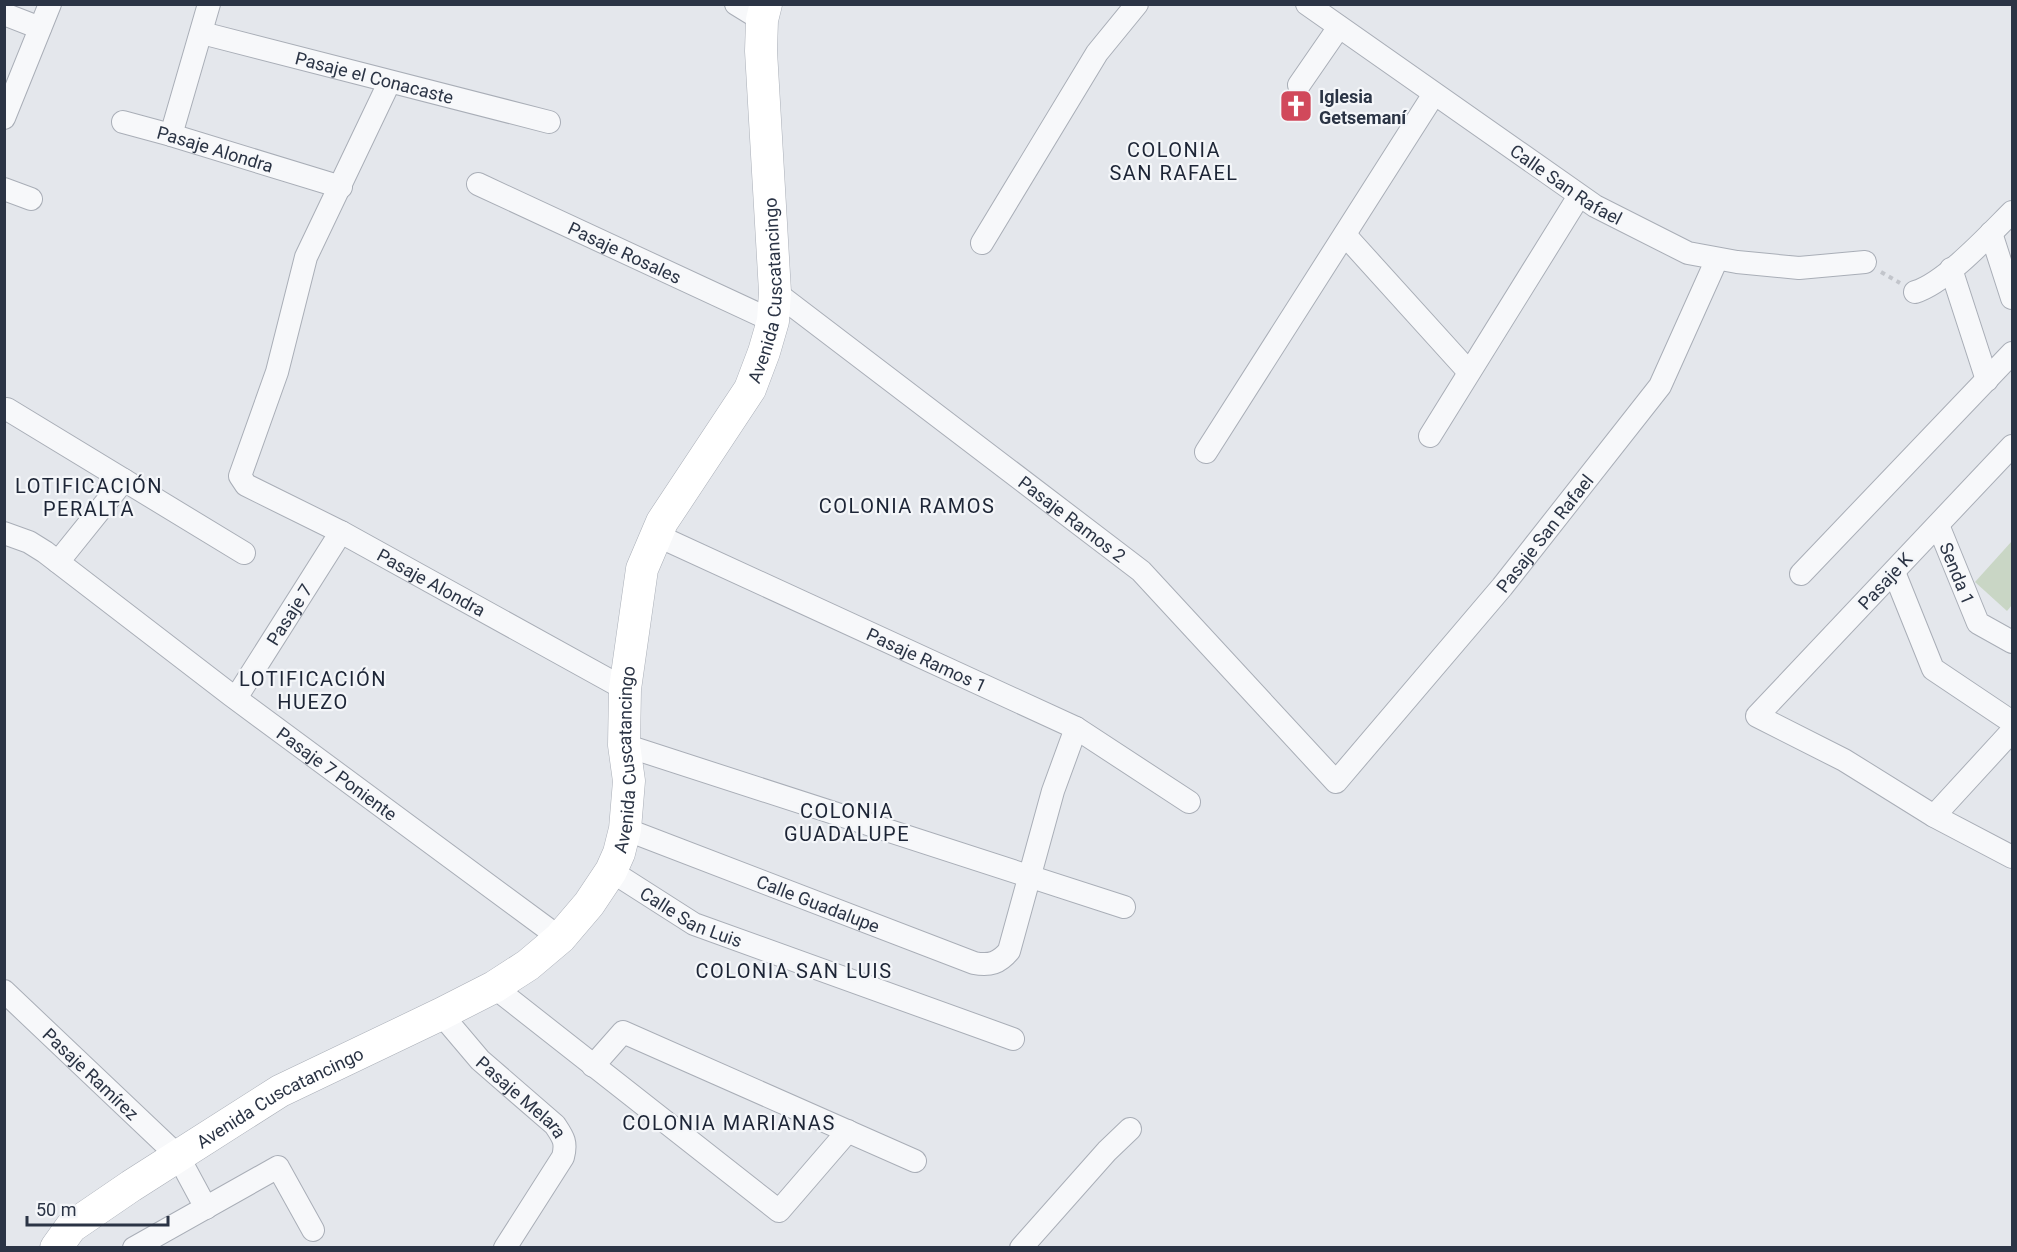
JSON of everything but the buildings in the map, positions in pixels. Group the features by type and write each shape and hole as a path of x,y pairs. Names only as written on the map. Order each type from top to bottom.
{"street":[{"path":"4,118 50,4"},
{"path":"171,135 209,4"},
{"path":"982,243 1097,53 1137,4"},
{"name":"Calle San Rafael","path":"1307,4 1579,196 1688,253 1737,262 1799,268 1865,262"},
{"name":"Avenida Cuscatancingo","path":"56,1248 71,1227 280,1091 441,1014 494,987 528,965 560,938 589,904 611,871 620,853 625,829 629,782 624,745 625,689 642,569 662,522 750,389 764,352 774,306 761,51 755,10"},
{"path":"4,14 40,28"},
{"path":"1299,85 1339,27"},
{"name":"Pasaje el Conacaste","path":"202,33 389,83 549,122"},
{"path":"341,187 389,83"},
{"path":"1206,452 1434,94"},
{"name":"Pasaje Alondra","path":"123,122 341,187 306,257 277,372 240,476 246,485 341,532 625,689"},
{"name":"Pasaje Rosales","path":"478,184 774,306"},
{"path":"4,189 31,199"},
{"path":"1430,436 1579,196"},
{"path":"1915,292 1924,289 1951,269 2013,212"},
{"path":"1991,233 2013,298"},
{"path":"1345,235 1469,372"},
{"name":"Pasaje San Rafael","path":"1336,782 1502,586 1660,386 1717,259"},
{"path":"1951,269 1987,380"},
{"name":"Pasaje Ramos 2","path":"774,306 1141,571 1336,782"},
{"path":"1801,574 2013,353"},
{"path":"7,409 244,553"},
{"name":"Pasaje K","path":"1934,816 1844,760 1758,716 2013,446"},
{"path":"58,562 124,480"},
{"name":"Senda 1","path":"1938,525 1978,622 2013,642"},
{"name":"Pasaje 7","path":"236,698 341,532"},
{"name":"Pasaje 7 Poniente","path":"4,533 29,542 58,562 236,698 560,938"},
{"name":"Pasaje Ramos 1","path":"656,535 1076,728 1189,802"},
{"path":"1894,572 1933,669 2013,722"},
{"path":"1030,877 1053,791 1076,728"},
{"path":"2013,731 1934,816 2013,857"},
{"path":"624,745 1124,907"},
{"name":"Calle Guadalupe","path":"625,829 987,966 1003,958 1010,951 1030,877"},
{"name":"Calle San Luis","path":"611,871 694,924 1013,1039"},
{"path":"494,987 779,1211 848,1131"},
{"name":"Pasaje Ramírez","path":"4,991 178,1156 206,1208"},
{"name":"Pasaje Melara","path":"441,1014 480,1060 555,1125 564,1138 566,1147 563,1157 505,1248"},
{"path":"593,1066 623,1032 915,1161"},
{"path":"1024,1247 1107,1151 1130,1129"},
{"path":"134,1248 278,1167 313,1230"}],"path":[{"path":"1865,262 1915,292"}],"green space":[{"path":"2012,541 2012,605 2007,611 1975,582"}],"place":[{"name":"Iglesia Getsemaní","path":"1296,106"}],"district":[{"name":"COLONIA SAN RAFAEL","path":"1174,162"},
{"name":"LOTIFICACIÓN PERALTA","path":"89,498"},
{"name":"COLONIA RAMOS","path":"907,506"},
{"name":"LOTIFICACIÓN HUEZO","path":"313,690"},
{"name":"COLONIA GUADALUPE","path":"847,822"},
{"name":"COLONIA SAN LUIS","path":"794,971"},
{"name":"COLONIA MARIANAS","path":"729,1123"}]}
